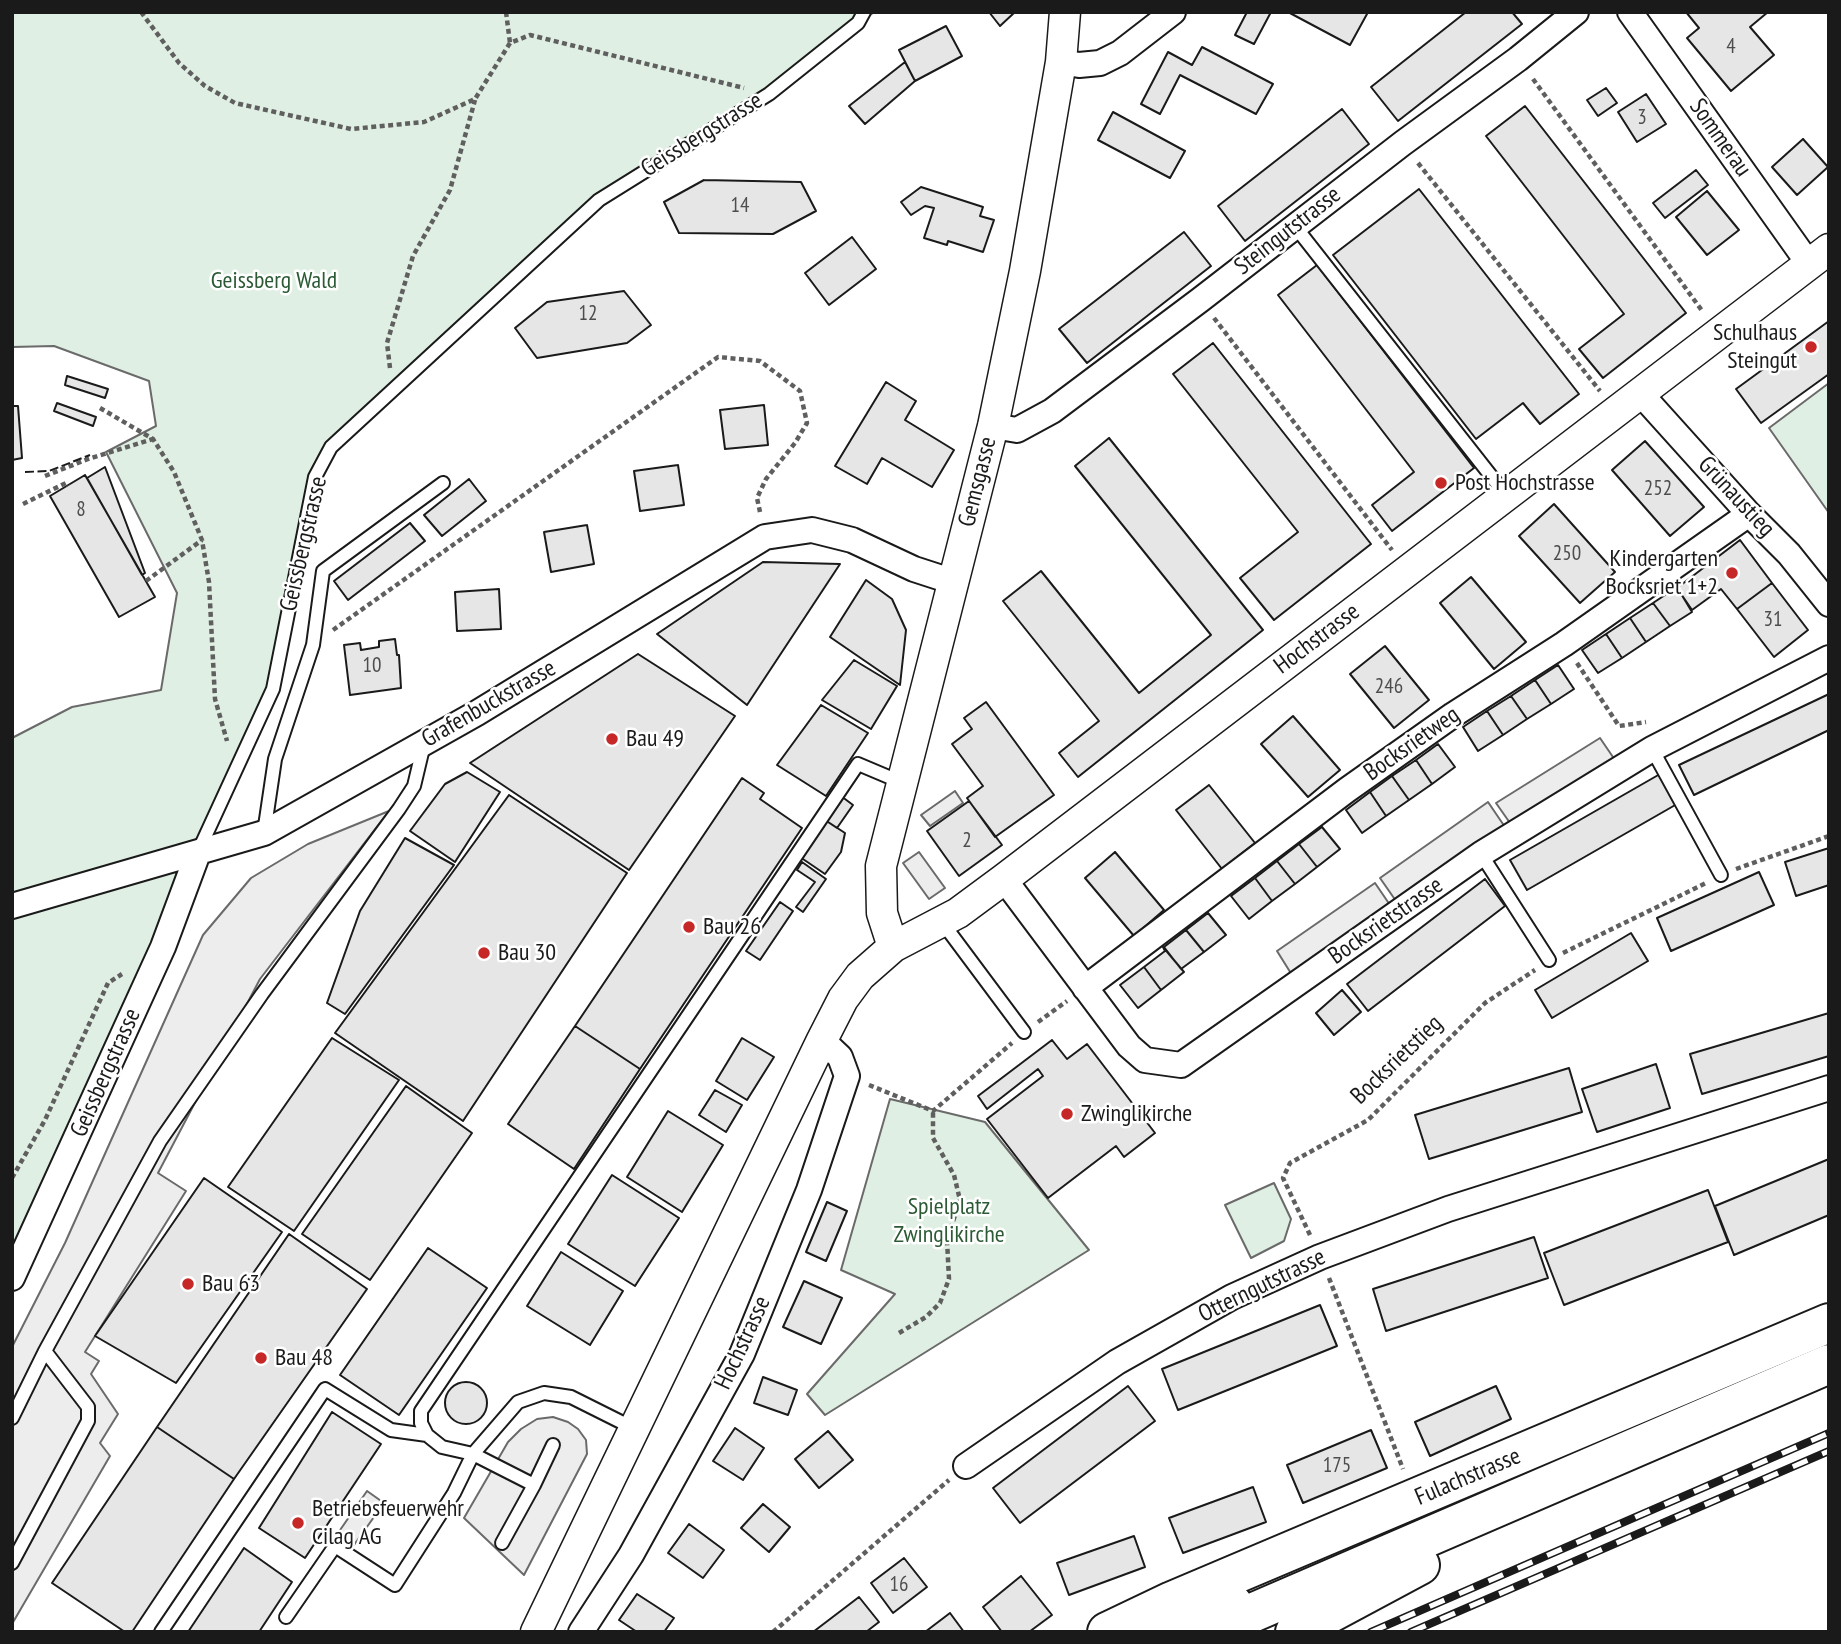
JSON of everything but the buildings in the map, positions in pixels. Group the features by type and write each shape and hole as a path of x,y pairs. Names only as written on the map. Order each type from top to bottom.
{"main road":[{"name":"Fulachstrasse","path":"1107,1632 1172,1601 1829,1323"},
{"path":"1263,1632 1439,1544 1829,1364"},
{"path":"1209,1632 1439,1544 1829,1388"},
{"path":"1160,1632 1439,1544"},
{"path":"1295,1632 1439,1544"}],"street":[{"name":"Gemsgasse","path":"893,947 882,913 881,866 993,426 1025,271 1061,62 1065,12"},
{"path":"1061,62 1079,65 1100,63 1120,53 1173,12"},
{"name":"Steingutstrasse","path":"993,426 1017,430 1052,411 1200,300 1294,225 1518,59 1576,12"},
{"name":"Sommerau","path":"1630,12 1819,257"},
{"name":"Hochstrasse","path":"536,1632 822,1040 855,982 893,947 942,922 1004,879 1819,257"},
{"name":"Grünaustieg","path":"1640,393 1749,514 1790,554 1829,604"},
{"name":"Bocksrietweg","path":"1085,988 1347,790 1452,715 1564,644 1749,514"},
{"name":"Grafenbuckstrasse","path":"12,906 264,833 477,713 765,537 812,530 852,540 914,569 954,582"},
{"name":"Bocksrietstrasse","path":"1004,879 1129,1046 1145,1060 1181,1065 1481,854 1652,749 1829,658"},
{"name":"Geissbergstrasse","path":"12,1278 163,947 198,853"},
{"path":"822,1040 840,1056 847,1076"},
{"name":"Hochstrasse","path":"581,1632 631,1555 742,1354 808,1190 847,1076"},
{"name":"Otterngutstrasse","path":"966,1466 1117,1363 1232,1297 1320,1256 1448,1209 1829,1088"}],"lane":[{"name":"Geissbergstrasse","path":"198,853 273,689 315,477 331,447 599,200 769,94 858,23 864,12"},
{"path":"1294,225 1506,495"},
{"path":"264,833 275,759 313,645 323,571 443,482"},
{"path":"12,1418 44,1351 160,1141 254,1005 414,786 424,742"},
{"path":"1652,749 1721,875"},
{"path":"534,1485 473,1454 442,1447 427,1435 421,1423 421,1411 858,764 903,783"},
{"path":"1481,854 1549,960"},
{"path":"942,922 1024,1032"},
{"path":"12,1563 88,1421 88,1407 44,1351"},
{"path":"161,1632 325,1389 391,1430 427,1435"},
{"path":"286,1617 335,1546 395,1585 454,1493 473,1454 518,1402 544,1393 571,1397 633,1427"},
{"path":"502,1543 553,1445"}],"path":[{"path":"141,12 179,63 205,86 235,103 351,129 424,122 475,99"},
{"path":"506,12 510,43"},
{"path":"392,390 387,343 413,256 450,190 475,99 510,43 530,36 769,94"},
{"path":"1518,59 1718,333"},
{"path":"1403,143 1616,411"},
{"path":"1200,300 1408,570"},
{"path":"313,645 718,357 760,361 800,391 807,423 795,443 766,479 757,498 765,537"},
{"path":"100,408 153,439 174,472 202,540 209,582 215,699 235,771"},
{"path":"45,476 88,459 153,439"},
{"path":"23,504 66,482 68,486"},
{"path":"145,581 202,540"},
{"path":"1564,644 1619,726 1660,719"},
{"path":"1549,960 1721,875 1829,836"},
{"path":"12,1178 44,1120 108,983 163,947"},
{"name":"Bocksrietstieg","path":"1415,1499 1320,1256 1283,1178 1290,1163 1368,1120 1485,1003 1549,960"},
{"path":"899,1333 926,1317 940,1303 949,1279 947,1240 960,1200 954,1175 933,1139 933,1111 1024,1032 1085,988"},
{"path":"847,1076 933,1111"},
{"path":"773,1632 966,1466"}],"green space":[{"name":"Geissberg Wald","path":"12,12 874,12 769,94 599,200 331,447 315,477 273,689 12,1278 12,738 72,707 161,690 177,593 106,452 156,426 149,381 54,346 12,347"},
{"path":"1829,383 1829,513 1769,428"},
{"name":"Spielplatz Zwinglikirche","path":"890,1099 985,1122 1089,1250 825,1415 807,1394 895,1294 841,1270"},
{"path":"1274,1183 1291,1219 1284,1241 1251,1258 1225,1205"}],"shaded area":[{"path":"1600,738 1615,760 1510,823 1496,803"},
{"path":"955,791 963,803 930,826 921,815"},
{"path":"1488,802 1505,827 1396,901 1380,878"},
{"path":"389,811 260,979 158,1173 186,1191 85,1352 99,1361 91,1374 118,1414 100,1443 110,1456 12,1624 12,1347 65,1243 203,935 251,878 308,844"},
{"path":"919,852 945,888 929,899 903,863"},
{"path":"1375,883 1390,905 1292,975 1277,951"},
{"path":"553,1417 578,1429 586,1440 587,1454 524,1575 464,1518 508,1442 521,1429 537,1419"},
{"path":"367,1491 384,1503 354,1545 338,1533"}],"railway":[{"path":"1371,1632 1829,1433"},
{"path":"1411,1632 1829,1451"}],"fence":[{"path":"25,472 49,471 90,455"}],"place":[{"name":"Schulhaus Steingut","path":"1811,347"},
{"name":"Post Hochstrasse","path":"1441,483"},
{"name":"Kindergarten Bocksriet 1+2","path":"1732,573"},
{"name":"Bau 49","path":"612,739"},
{"name":"Bau 26","path":"689,927"},
{"name":"Bau 30","path":"484,953"},
{"name":"Zwinglikirche","path":"1067,1114"},
{"name":"Bau 63","path":"188,1284"},
{"name":"Bau 48","path":"261,1358"},
{"name":"Betriebsfeuerwehr Cilag AG","path":"298,1523"}]}
